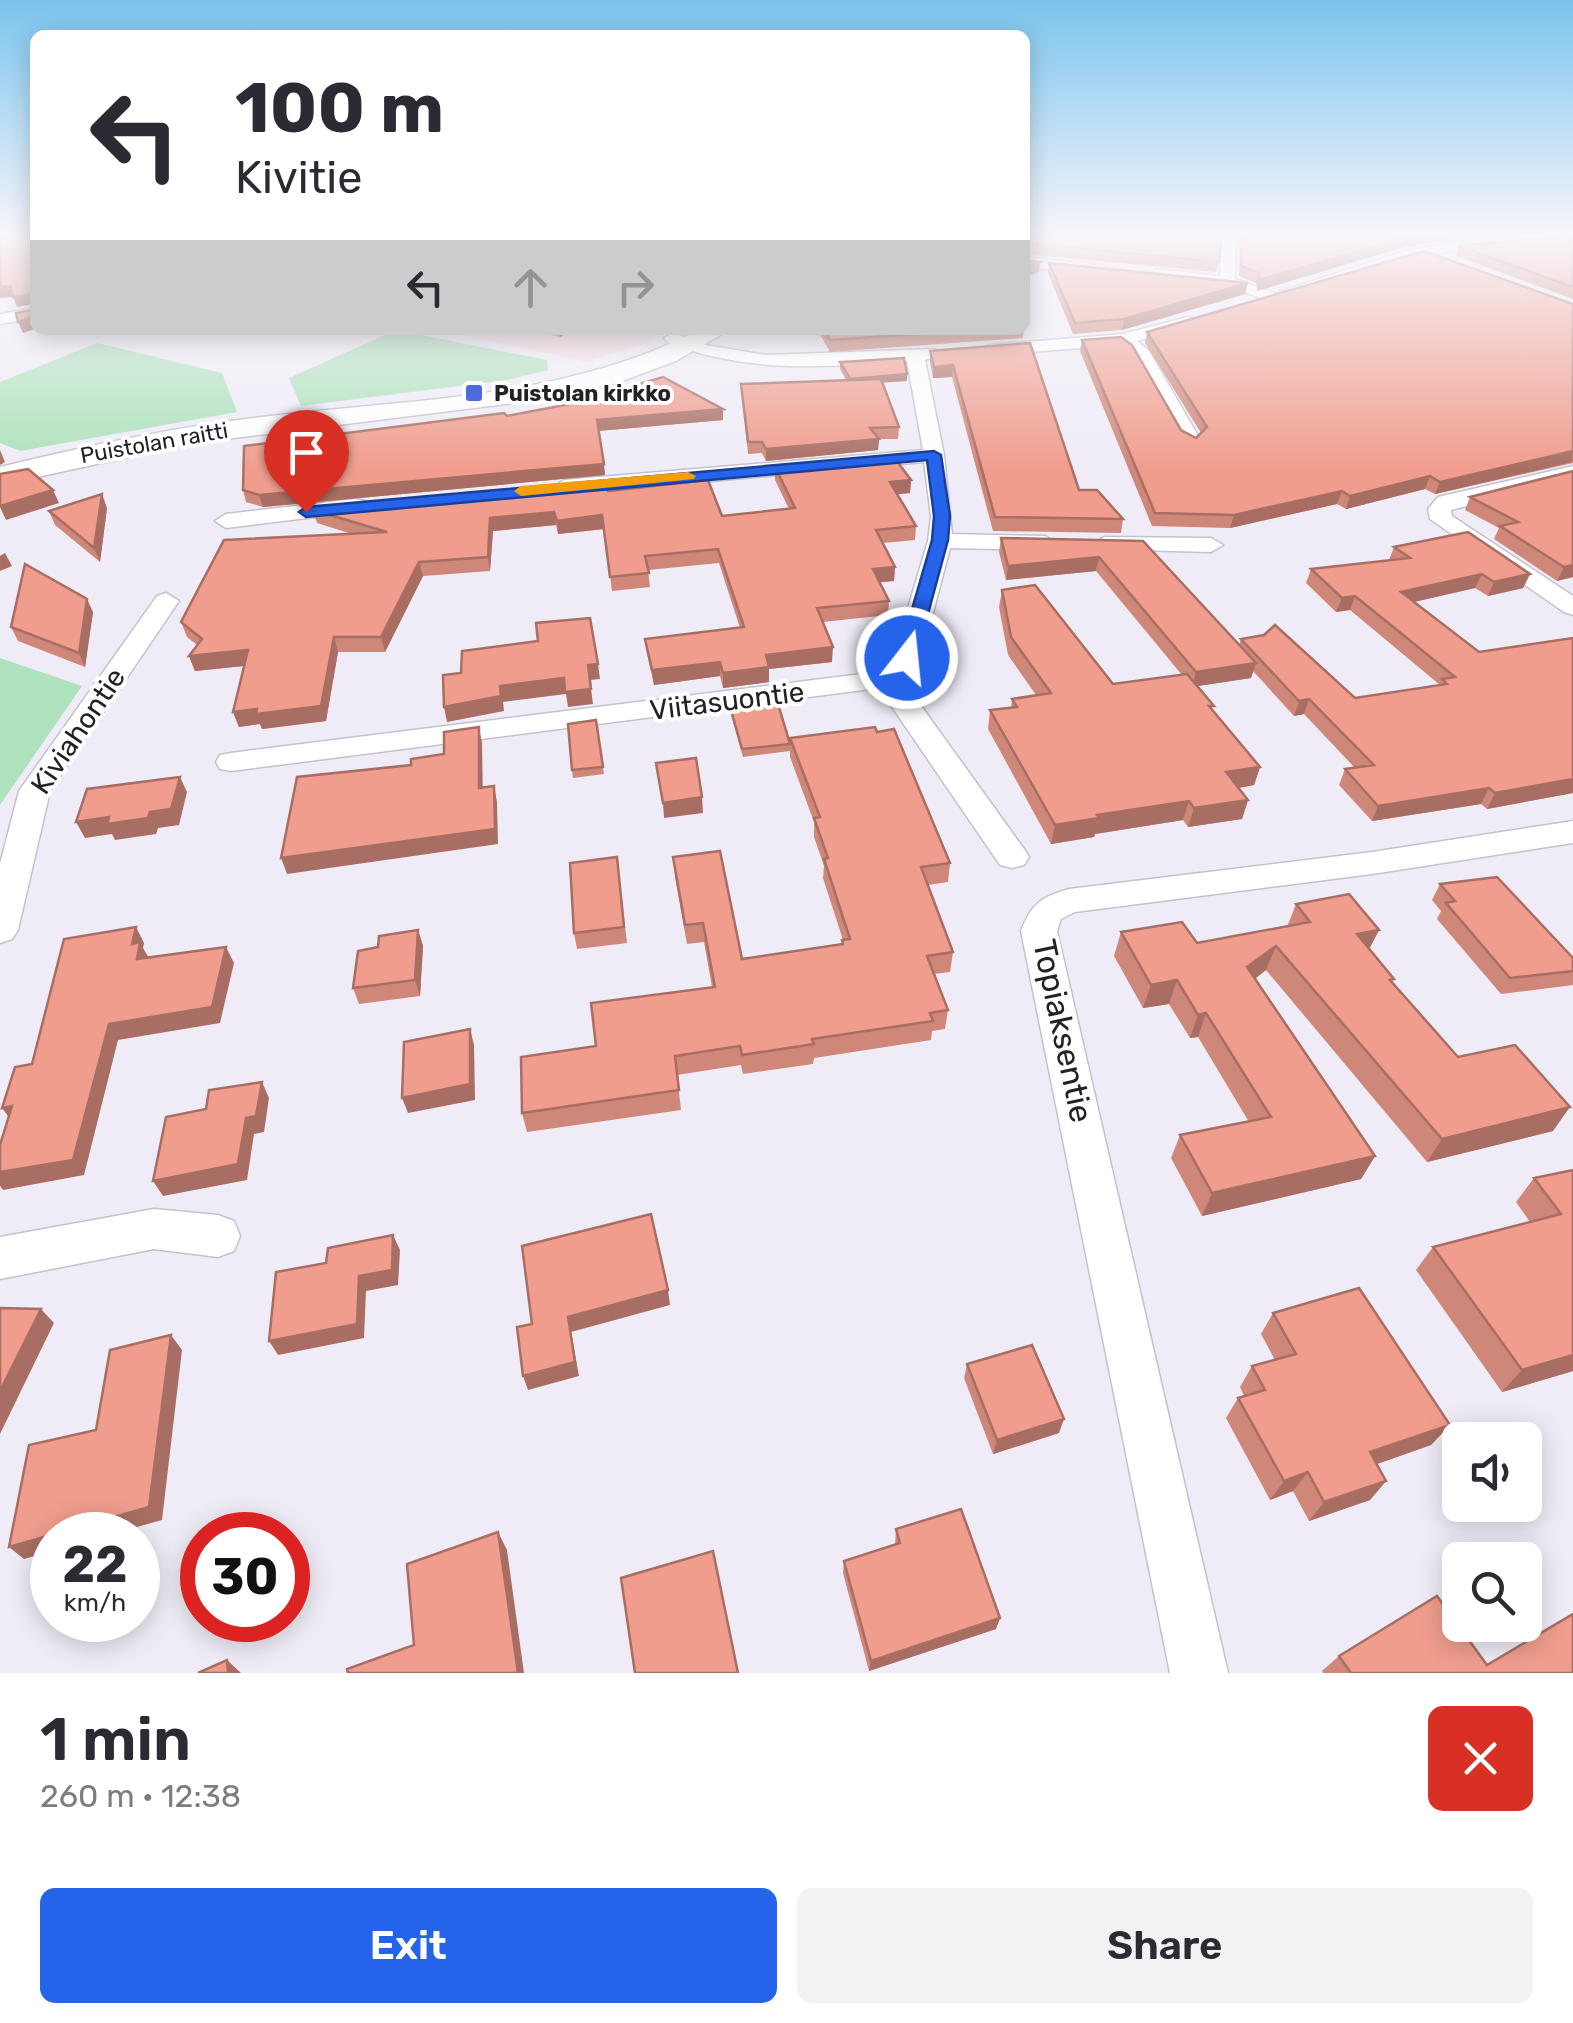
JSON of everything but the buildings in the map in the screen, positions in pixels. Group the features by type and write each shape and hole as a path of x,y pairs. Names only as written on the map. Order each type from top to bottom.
{"main road":[{"name":"Puistolan raitti","path":"0,476 166,438 478,402 628,372 693,337"}],"street":[{"path":"0,319 29,314"},
{"path":"971,351 1124,339 1203,317"},
{"path":"693,337 745,358 823,362 952,352"},
{"path":"1124,339 1140,351 1191,441"},
{"path":"915,355 934,455 942,516 940,540 907,658 885,678 896,688 1012,857"},
{"path":"549,489 934,455"},
{"path":"1573,472 1446,502 1439,510 1440,518 1573,607"},
{"path":"226,520 382,504"},
{"path":"940,540 1211,544"},
{"name":"Kiviahontie","path":"0,930 36,791 63,745 166,601"},
{"name":"Viitasuontie","path":"231,762 885,678"},
{"name":"Topiaksentie","path":"1199,1673 1039,931 1046,911 1070,901 1372,863 1573,832"},
{"path":"0,1258 154,1229 218,1236"}],"shaded area":[{"path":"463,335 658,335 643,344 587,362"}],"green space":[{"path":"385,335 421,335 547,360 548,370 507,380 301,406 289,378"},
{"path":"97,343 222,373 237,412 20,451 0,443 0,382"},
{"path":"0,658 82,686 0,805"}],"slow traffic":[{"path":"521,491 688,476"}],"place":[{"name":"Puistolan kirkko","path":"474,393"}],"route":[{"path":"306,512 934,455 942,516 940,540 907,658"}]}
